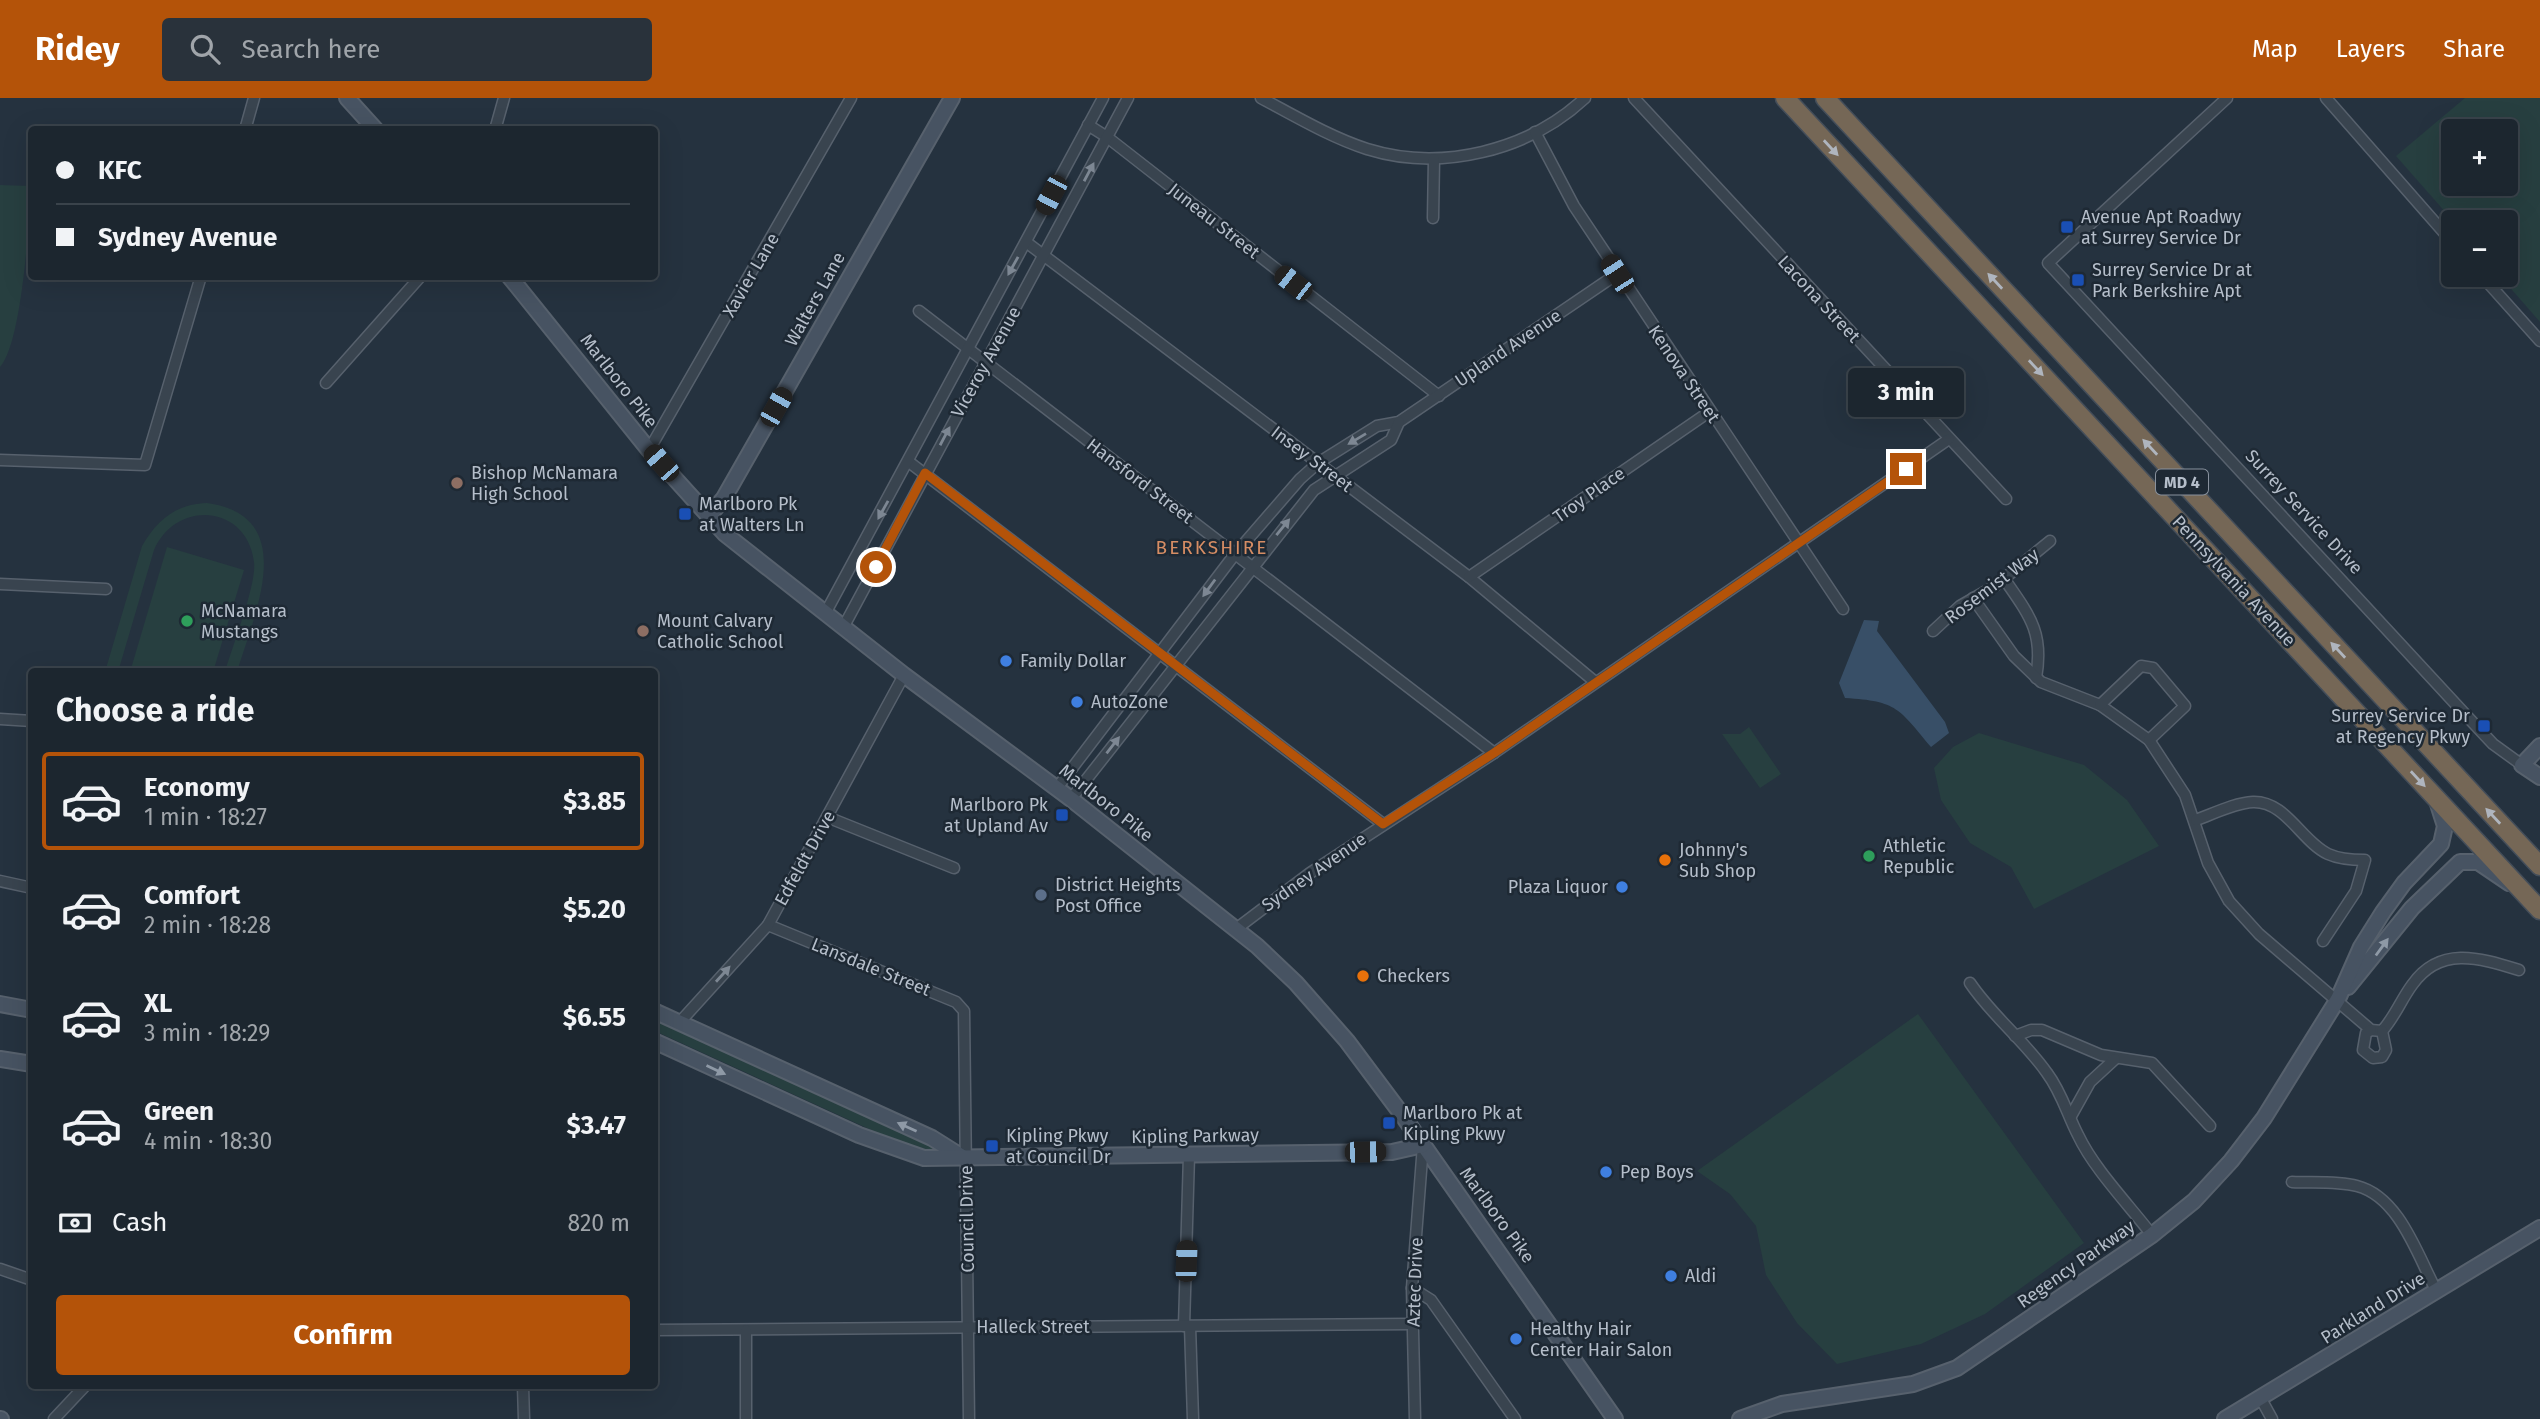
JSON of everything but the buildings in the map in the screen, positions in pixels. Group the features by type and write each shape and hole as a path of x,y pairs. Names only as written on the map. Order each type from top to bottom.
{"highway":[{"name":"Pennsylvania Avenue","path":"1785,98 2540,910"},
{"name":"Pennsylvania Avenue","path":"1825,98 2540,866"}],"street":[{"path":"246,126 254,98"},
{"path":"347,98 372,126"},
{"path":"496,126 504,98"},
{"name":"Xavier Lane","path":"649,450 851,98"},
{"name":"Walters Lane","path":"708,517 724,498 952,98"},
{"name":"Viceroy Avenue","path":"826,612 1103,98"},
{"name":"Viceroy Avenue","path":"844,626 1128,98"},
{"path":"1261,98 1349,142 1380,152 1434,159 1502,146 1535,132 1572,111 1585,98"},
{"name":"Lacona Street","path":"1634,98 2006,499"},
{"name":"Surrey Service Drive","path":"2227,98 2048,263 2493,744 2540,777"},
{"path":"2326,98 2441,229"},
{"name":"Juneau Street","path":"1088,125 1107,137 1439,396"},
{"name":"Kenova Street","path":"1535,132 1563,188 1617,274 1843,609"},
{"path":"1433,218 1434,159"},
{"name":"Insey Street","path":"1026,242 1469,577 1594,681"},
{"name":"Upland Avenue","path":"1057,788 1235,554 1318,463 1377,426 1399,422 1617,274"},
{"path":"0,460 145,465 200,280"},
{"path":"326,383 417,280"},
{"name":"Marlboro Pike","path":"512,280 649,450 708,517 904,675 1057,788 1236,929 1296,983 1326,1016 1423,1145 1615,1419"},
{"path":"2492,287 2540,341"},
{"name":"Hansford Street","path":"919,311 1494,753"},
{"name":"Troy Place","path":"1469,577 1709,412"},
{"name":"Upland Avenue","path":"1071,799 1314,490 1391,440 1399,422"},
{"name":"Sydney Avenue","path":"1236,929 1383,824 1494,753 1594,681 1799,544 1949,439"},
{"path":"909,462 1383,824"},
{"name":"Rosemist Way","path":"1933,631 1954,610 2005,580 2050,541"},
{"path":"2005,580 2024,607 2038,639 2041,652 2036,678"},
{"path":"0,584 106,589"},
{"path":"1973,598 2014,656 2036,678 2049,687 2099,705 2149,740 2178,782 2196,820 2214,878 2229,901 2259,934 2376,1030 2418,978 2448,958 2464,956 2519,970"},
{"path":"2099,705 2141,666 2153,668 2185,706 2149,740"},
{"name":"Edfeldt Drive","path":"679,1023 768,925 904,675"},
{"path":"0,719 28,721"},
{"path":"2522,765 2540,746"},
{"name":"Regency Parkway","path":"2338,999 2361,947 2383,912 2404,883 2443,840 2445,826 2437,799"},
{"path":"2196,820 2245,803 2259,802 2278,810 2326,853 2347,859 2365,860 2356,891 2323,941"},
{"path":"827,817 954,868"},
{"name":"Regency Parkway","path":"1740,1419 1782,1404 1913,1384 1946,1373 1981,1354 2152,1235 2207,1187 2250,1138 2338,999 2412,908 2460,862 2477,862 2525,894"},
{"path":"0,881 28,887"},
{"name":"Lansdale Street","path":"768,925 956,1002 962,1008 965,1018"},
{"path":"1970,983 1990,1012 2048,1074 2063,1097 2087,1150 2152,1235"},
{"path":"0,1004 28,1009"},
{"path":"658,1014 932,1138 967,1160"},
{"name":"Council Drive","path":"965,1018 970,1419"},
{"path":"2015,1036 2031,1030 2042,1030 2115,1059 2152,1063 2210,1126"},
{"name":"Kipling Parkway","path":"658,1045 899,1152 924,1158 967,1160 1392,1152 1423,1145"},
{"path":"0,1059 28,1063"},
{"path":"2071,1116 2090,1082 2115,1059"},
{"name":"Aztec Drive","path":"1415,1419 1412,1288 1423,1145"},
{"path":"1189,1155 1187,1326 1193,1419"},
{"path":"2292,1182 2349,1185 2379,1196 2396,1217 2437,1292"},
{"name":"Parkland Drive","path":"2225,1419 2540,1228"},
{"path":"0,1269 28,1279"},
{"path":"1412,1288 1431,1300 1515,1419"},
{"name":"Halleck Street","path":"658,1330 1412,1324"},
{"path":"746,1329 746,1419"},
{"path":"54,1419 82,1389"},
{"path":"523,1389 524,1419"},
{"path":"2261,1399 2272,1419"}],"green space":[{"path":"2465,98 2540,98 2540,322 2509,287 2518,287 2518,210 2443,210 2396,156"},
{"path":"0,185 28,186 28,226 19,308 8,354 0,367"},
{"path":"207,503 236,512 254,527 262,547 264,571 260,597 238,668 226,668 252,585 254,562 249,543 239,528 225,519 210,515 193,516 178,522 164,533 154,550 119,668 106,668 142,546 154,528 168,515 196,504"},
{"name":"McNamara Mustangs","path":"167,547 244,570 214,668 131,668"},
{"path":"1749,727 1781,774 1760,788 1722,734 1740,734"},
{"path":"1979,733 2084,765 2127,800 2159,846 2034,909 2011,867 1970,843 1941,800 1934,768 1953,747"},
{"path":"1918,1014 2084,1243 1985,1314 1921,1344 1837,1364 1797,1323 1766,1275 1756,1226 1730,1194 1697,1171"},
{"path":"658,1016 943,1149 939,1152 902,1144 658,1032"}],"water":[{"path":"1864,620 1879,621 1877,631 1945,722 1949,733 1931,747 1896,709 1863,699 1845,698 1839,683"}],"place":[{"name":"Avenue Apt Roadwy at Surrey Service Dr","path":"2067,227"},
{"name":"Surrey Service Dr at Park Berkshire Apt","path":"2078,280"},
{"name":"Bishop McNamara High School","path":"457,483"},
{"name":"Marlboro Pk at Walters Ln","path":"685,514"},
{"name":"McNamara Mustangs","path":"187,621"},
{"name":"Mount Calvary Catholic School","path":"643,631"},
{"name":"Family Dollar","path":"1006,661"},
{"name":"AutoZone","path":"1077,702"},
{"name":"Surrey Service Dr at Regency Pkwy","path":"2484,726"},
{"name":"Marlboro Pk at Upland Av","path":"1062,815"},
{"name":"Athletic Republic","path":"1869,856"},
{"name":"Johnny's Sub Shop","path":"1665,860"},
{"name":"Plaza Liquor","path":"1622,887"},
{"name":"District Heights Post Office","path":"1041,895"},
{"name":"Checkers","path":"1363,976"},
{"name":"Marlboro Pk at Kipling Pkwy","path":"1389,1123"},
{"name":"Kipling Pkwy at Council Dr","path":"992,1146"},
{"name":"Pep Boys","path":"1606,1172"},
{"name":"Aldi","path":"1671,1276"},
{"name":"Healthy Hair Center Hair Salon","path":"1516,1339"}],"district":[{"name":"BERKSHIRE","path":"1212,547"}],"route":[{"path":"876,567 925,473 1383,824 1494,753 1594,681 1906,469"}]}
